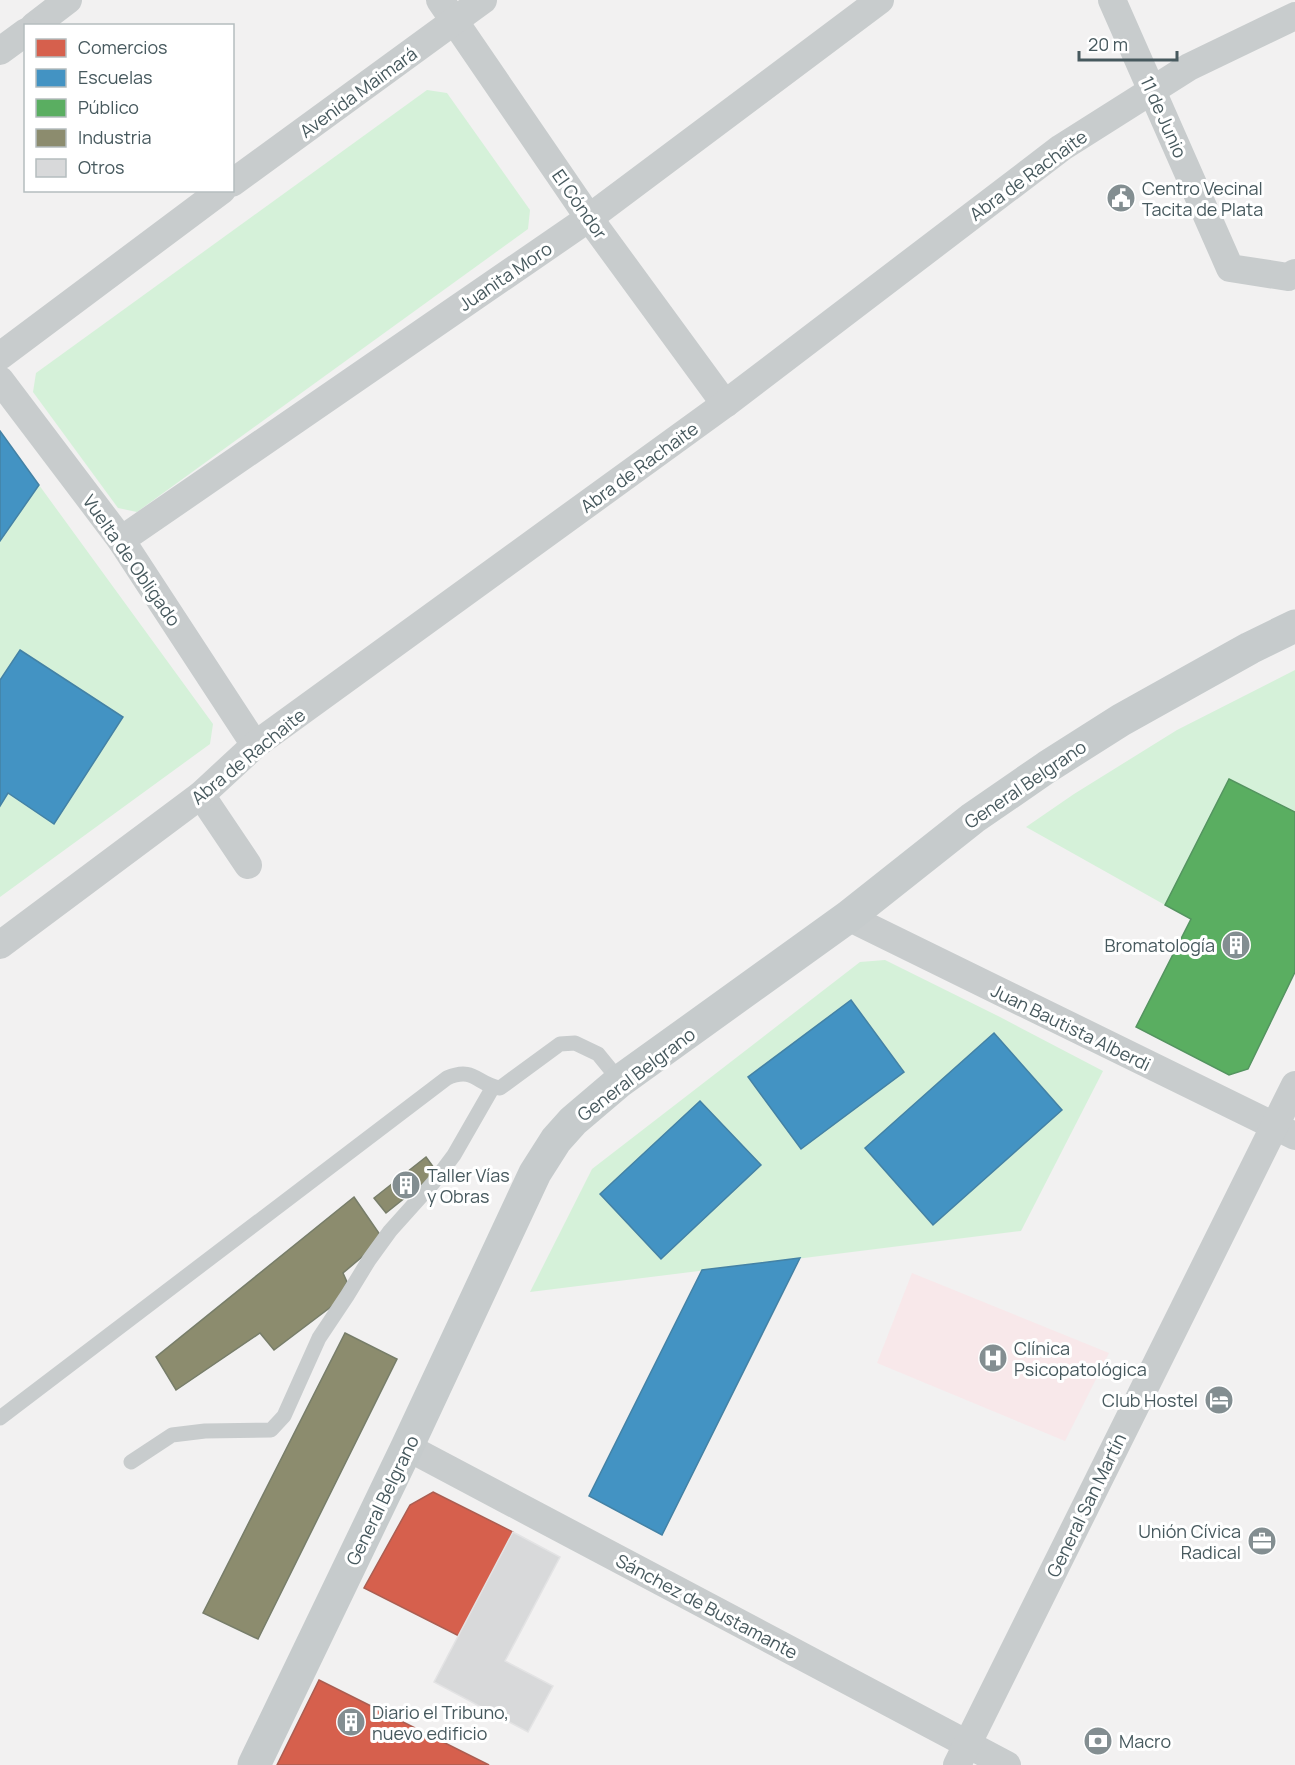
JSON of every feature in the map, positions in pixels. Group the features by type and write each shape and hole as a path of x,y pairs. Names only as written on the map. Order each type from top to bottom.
{"main road":[{"name":"General Belgrano","path":"254,1765 407,1447 535,1173 567,1127 620,1081 848,917 973,818 1047,767 1188,681 1295,626"}],"street":[{"path":"37,24 68,0"},
{"name":"Avenida Maimará","path":"234,181 448,11 483,0"},
{"name":"Juanita Moro","path":"121,540 589,218 880,0"},
{"name":"11 de Junio","path":"1112,0 1230,268 1288,277 1295,273"},
{"name":"El Cóndor","path":"448,11 589,218 725,404"},
{"name":"Abra de Rachaite","path":"0,945 201,795 255,746 725,404 1061,148 1189,67 1295,16"},
{"path":"0,51 24,33"},
{"path":"0,356 219,192"},
{"name":"Vuelta de Obligado","path":"0,380 121,540 255,746"},
{"path":"201,795 248,865"},
{"name":"Juan Bautista Alberdi","path":"848,917 1285,1131"},
{"name":"General San Martín","path":"962,1754 1285,1131 1295,1085"},
{"name":"Sánchez de Bustamante","path":"407,1447 962,1754 1007,1765"}],"lane":[{"path":"0,1418 447,1078 456,1074 466,1074 500,1088 560,1044 575,1043 598,1054 620,1081"},
{"path":"131,1462 172,1435 205,1431 271,1430 284,1416 319,1338 369,1260 390,1231 433,1183 454,1155 493,1087"}],"shaded area":[{"name":"Clínica Psicopatológica","path":"912,1273 1109,1353 1065,1441 877,1363"}],"green space":[{"path":"427,90 447,93 530,210 528,229 137,512 118,508 33,392 36,373"},
{"path":"39,485 213,724 210,744 0,897 0,806 8,793 54,824 123,717 20,650 0,680 0,541"},
{"path":"1295,670 1295,812 1229,780 1165,905 1026,827 1074,794 1177,730"},
{"path":"885,960 1103,1071 1021,1231 530,1292 592,1169 860,962"}],"building: Comercios":[{"path":"433,1492 513,1532 459,1636 364,1588 410,1505"},
{"name":"Diario el Tribuno, nuevo edificio","path":"319,1680 489,1765 277,1765"}],"building: Escuelas":[{"path":"0,431 39,485 0,541"},
{"path":"20,650 123,717 54,824 8,793 0,806 0,680"},
{"path":"851,1000 904,1072 801,1149 748,1077"},
{"path":"994,1033 1062,1110 933,1225 865,1148"},
{"path":"700,1101 761,1165 661,1259 600,1194"},
{"path":"800,1258 662,1535 589,1496 702,1270"}],"building: Público":[{"name":"Bromatología","path":"1229,779 1295,812 1295,972 1248,1069 1229,1075 1136,1027 1191,919 1165,905"}],"building: Industria":[{"name":"Taller Vías y Obras","path":"426,1157 437,1172 386,1213 374,1198"},
{"path":"354,1197 383,1239 343,1273 347,1282 336,1303 274,1350 260,1333 176,1390 156,1357"},
{"path":"345,1333 397,1359 258,1639 203,1613"}],"building: Otros":[{"path":"513,1532 560,1557 505,1661 553,1686 528,1732 434,1682"}],"place":[{"name":"Centro Vecinal Tacita de Plata","path":"1121,198"},
{"name":"Bromatología","path":"1236,945"},
{"name":"Taller Vías y Obras","path":"406,1185"},
{"name":"Clínica Psicopatológica","path":"993,1358"},
{"name":"Club Hostel","path":"1219,1400"},
{"name":"Unión Cívica Radical","path":"1262,1541"},
{"name":"Diario el Tribuno, nuevo edificio","path":"351,1722"},
{"name":"Macro","path":"1098,1741"}]}
